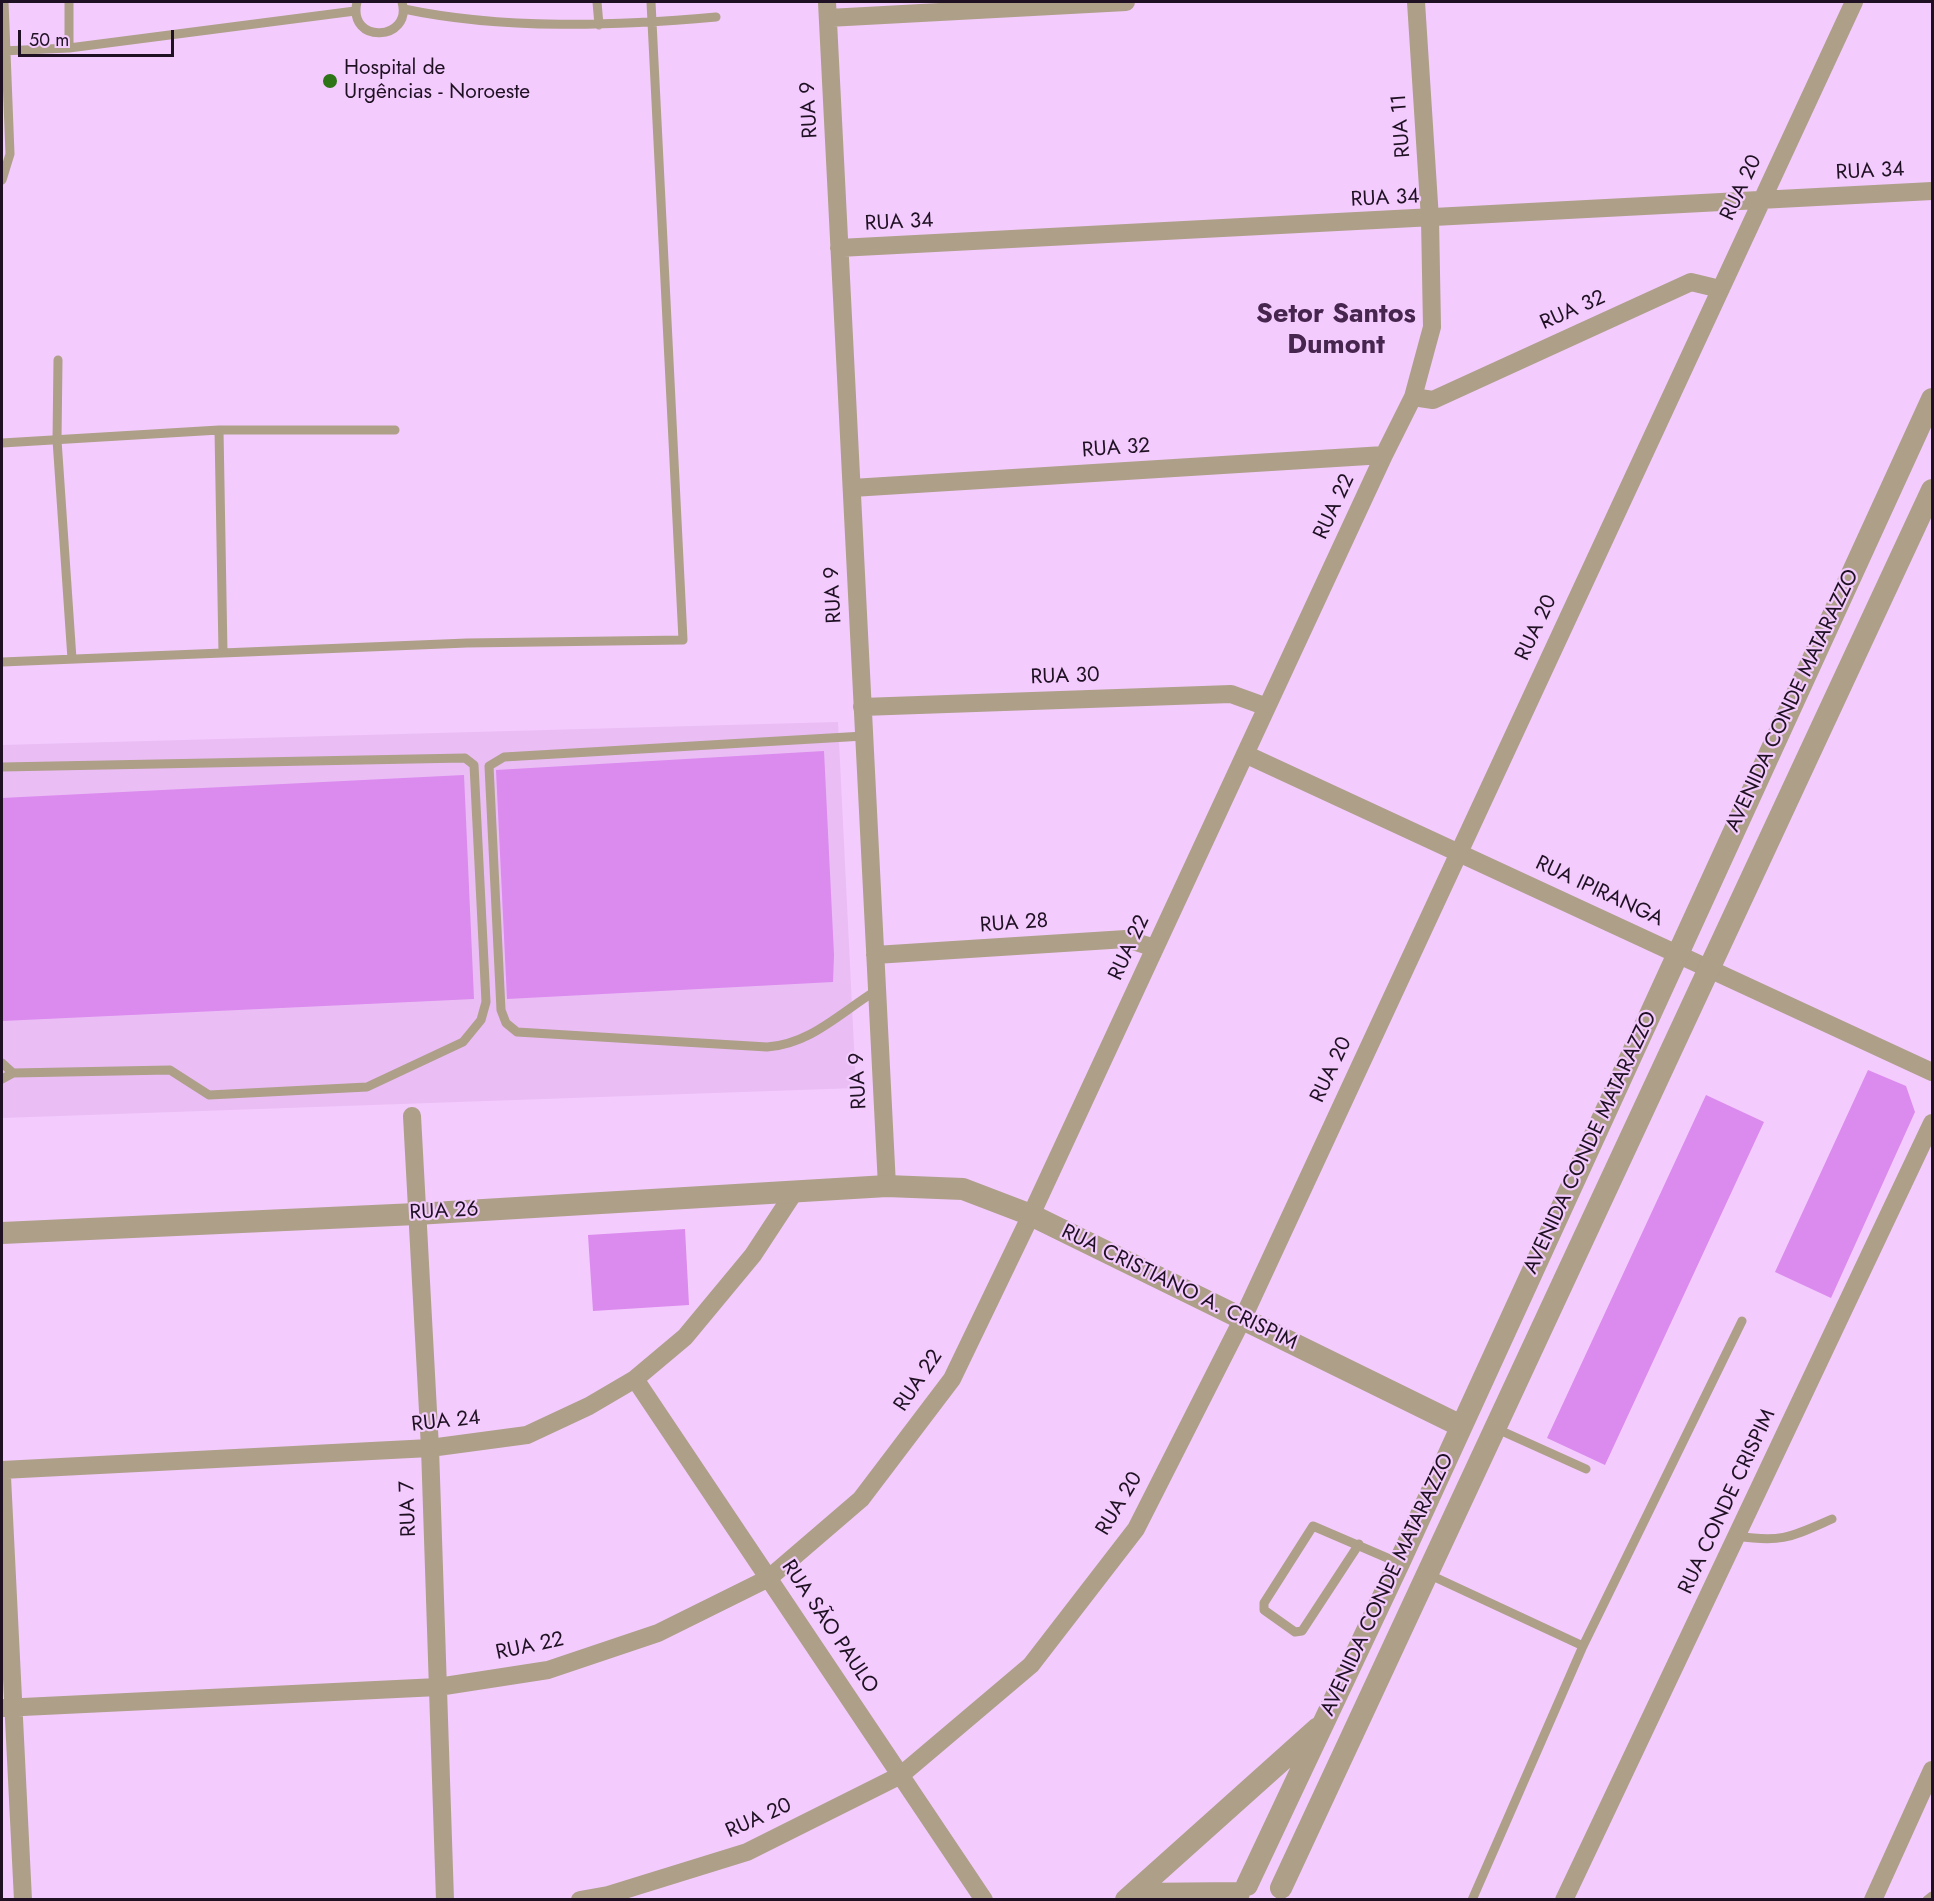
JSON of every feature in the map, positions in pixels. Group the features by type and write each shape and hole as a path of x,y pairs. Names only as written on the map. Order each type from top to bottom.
{"street":[{"path":"827,10 1126,2"},
{"name":"RUA 11","path":"1384,455 1413,397 1432,327 1430,219 1416,2"},
{"name":"RUA 20","path":"580,1899 608,1895 747,1852 901,1775 1031,1665 1136,1529 1242,1320 1854,2"},
{"name":"RUA 9","path":"827,10 887,1186"},
{"name":"RUA 34","path":"839,248 1430,219 1932,191"},
{"name":"RUA 32","path":"1413,397 1433,400 1691,282 1720,289"},
{"name":"AVENIDA CONDE MATARAZZO","path":"1241,1893 1399,1563 1932,399"},
{"name":"RUA 32","path":"852,488 1384,455"},
{"name":"RUA 22","path":"7,1708 438,1687 548,1670 658,1633 769,1578 861,1499 952,1379 1031,1215 1384,455"},
{"name":"AVENIDA CONDE MATARAZZO","path":"1284,1894 1427,1573 1932,492"},
{"name":"RUA 30","path":"862,707 1231,694 1267,707"},
{"name":"RUA IPIRANGA","path":"1245,754 1932,1072"},
{"name":"RUA 28","path":"875,955 1126,939 1155,948"},
{"name":"RUA 7","path":"412,1116 430,1448 445,1899"},
{"name":"RUA CONDE CRISPIM","path":"1564,1899 1932,1123"},
{"name":"RUA CRISTIANO A. CRISPIM","path":"887,1186 963,1189 1031,1215 1461,1426"},
{"name":"RUA 26","path":"2,1233 416,1214 887,1186"},
{"name":"RUA 24","path":"2,1470 430,1448 527,1435 589,1406 635,1379 685,1337 753,1255 795,1191"},
{"name":"RUA SÃO PAULO","path":"635,1379 984,1899"},
{"path":"2,1477 7,1708 23,1899"},
{"path":"1399,1563 1427,1573"},
{"path":"1130,1897 1325,1721"},
{"path":"1873,1899 1932,1770"},
{"path":"1130,1897 1241,1893 1269,1881 1284,1894"}],"lane":[{"path":"2,180 10,154 3,51 6,2"},
{"path":"69,2 69,48"},
{"path":"597,2 599,25"},
{"path":"2,662 467,643 683,640 651,2"},
{"path":"3,51 69,48 356,6 362,26 377,33 392,30 399,24 403,5 442,17 599,25 716,16"},
{"path":"58,360 57,440 72,659"},
{"path":"219,430 223,653"},
{"path":"2,443 219,430 395,430"},
{"path":"864,736 504,757 492,762 489,766 500,998 502,1016 517,1032 767,1047 784,1046 800,1041 877,990"},
{"path":"2,767 465,758 474,765 486,1002 481,1020 463,1042 367,1087 209,1095 170,1070 13,1073 2,1079"},
{"path":"2,1063 13,1073"},
{"path":"1472,1899 1583,1646 1742,1321"},
{"path":"1495,1428 1586,1469"},
{"path":"1737,1536 1768,1541 1781,1539 1832,1519"},
{"path":"1359,1544 1305,1629 1295,1632 1264,1611 1264,1603 1311,1527 1315,1526 1359,1544 1399,1563"},
{"path":"1427,1573 1583,1646"},
{"path":"1928,1899 1932,1896"}],"shaded area":[{"path":"838,722 856,1088 2,1118 2,745"}],"building":[{"path":"824,751 834,955 833,982 507,999 496,770"},
{"path":"464,775 474,999 2,1021 2,798"},
{"path":"1868,1070 1906,1086 1915,1112 1831,1298 1775,1272"},
{"path":"1706,1095 1764,1122 1605,1465 1547,1438"},
{"path":"685,1229 689,1305 593,1311 588,1235"}],"place":[{"name":"Hospital de Urgências - Noroeste","path":"330,81"}],"district":[{"name":"Setor Santos Dumont","path":"1336,330"}]}
